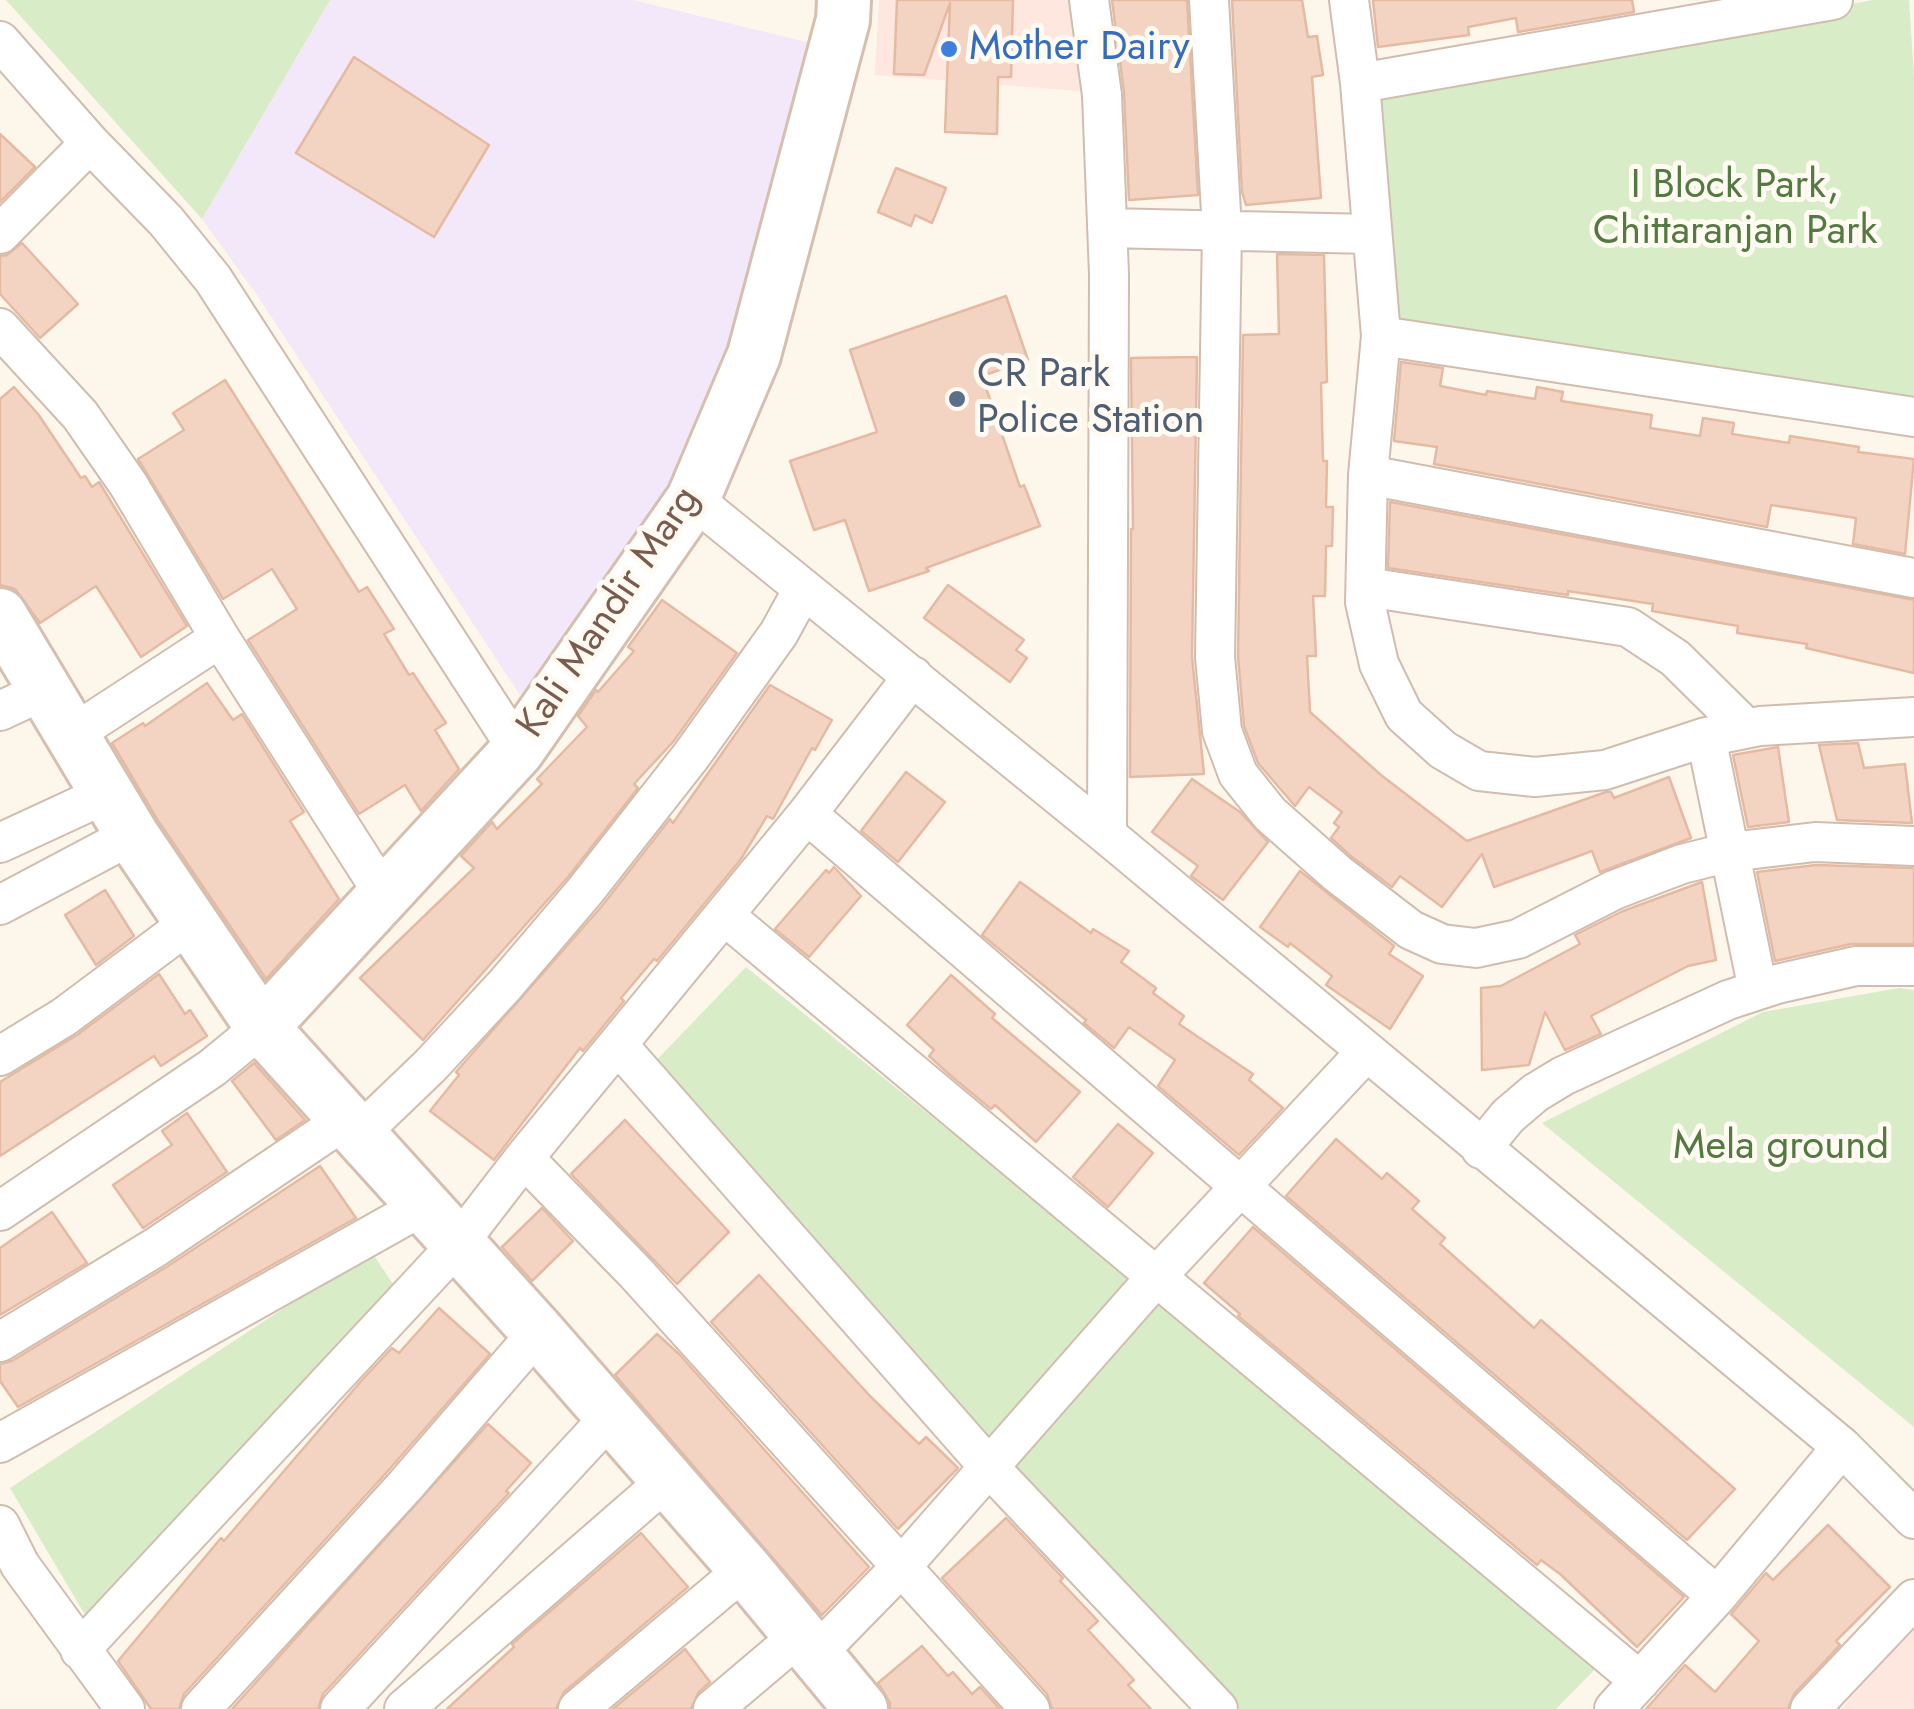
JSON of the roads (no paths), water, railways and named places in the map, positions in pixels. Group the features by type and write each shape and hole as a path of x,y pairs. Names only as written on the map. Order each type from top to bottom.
{"street":[{"name":"Kali Mandir Marg","path":"262,1027 518,750 693,498 754,355 843,20 844,0"},
{"path":"1089,0 1102,95 1107,228 1107,836"},
{"path":"1209,0 1222,230 1214,657 1222,730 1238,774 1270,814 1338,874 1411,930 1442,944 1476,948 1518,938 1614,890 1682,864 1730,852 1814,842 1914,846"},
{"path":"1349,0 1360,83 1381,336 1368,475 1365,602 1379,664 1404,715 1443,750 1479,771 1535,777 1605,770 1706,736 1746,728 1914,717"},
{"path":"1360,83 1833,0"},
{"path":"0,41 90,143 166,220 214,280 518,750"},
{"path":"0,234 90,143"},
{"path":"1107,228 1370,234"},
{"path":"0,328 80,414 128,484 220,638 384,893"},
{"path":"1381,336 1914,417"},
{"path":"1368,475 1914,578"},
{"path":"693,498 1107,836 1842,1447 1914,1519"},
{"path":"1366,587 1628,627 1675,658 1746,728"},
{"path":"0,1342 352,1128 455,1039 585,891 691,756 780,633 803,589"},
{"path":"0,614 23,701 74,734 120,814 262,1027 538,1332 861,1709"},
{"path":"74,734 220,638"},
{"path":"80,1650 457,1245 807,814 913,676"},
{"path":"1706,736 1758,990"},
{"path":"0,843 120,814"},
{"path":"0,906 120,814"},
{"path":"807,814 1717,1596"},
{"path":"724,916 1640,1681"},
{"path":"0,1056 64,1017 191,922"},
{"path":"1481,1149 1508,1116 1535,1092 1728,1000 1856,966 1914,966"},
{"path":"0,1211 212,1068 262,1027"},
{"path":"618,1044 989,1467 1218,1709"},
{"path":"713,1709 807,1646 901,1568 1156,1278 1366,1052"},
{"path":"524,1158 636,1272 1030,1709"},
{"path":"0,1443 422,1206"},
{"path":"201,1709 404,1487 538,1332"},
{"path":"340,1709 610,1418"},
{"path":"1614,1709 1717,1596 1842,1447"},
{"path":"404,1709 666,1481"},
{"path":"0,1525 20,1565 125,1709"},
{"path":"578,1709 745,1569"},
{"path":"1810,1709 1914,1598"}],"place":[{"name":"Mother Dairy","path":"949,49"},
{"name":"CR Park Police Station","path":"957,399"}],"park label":[{"name":"I Block Park, Chittaranjan Park","path":"1735,210"},
{"name":"Mela ground","path":"1781,1148"}]}
